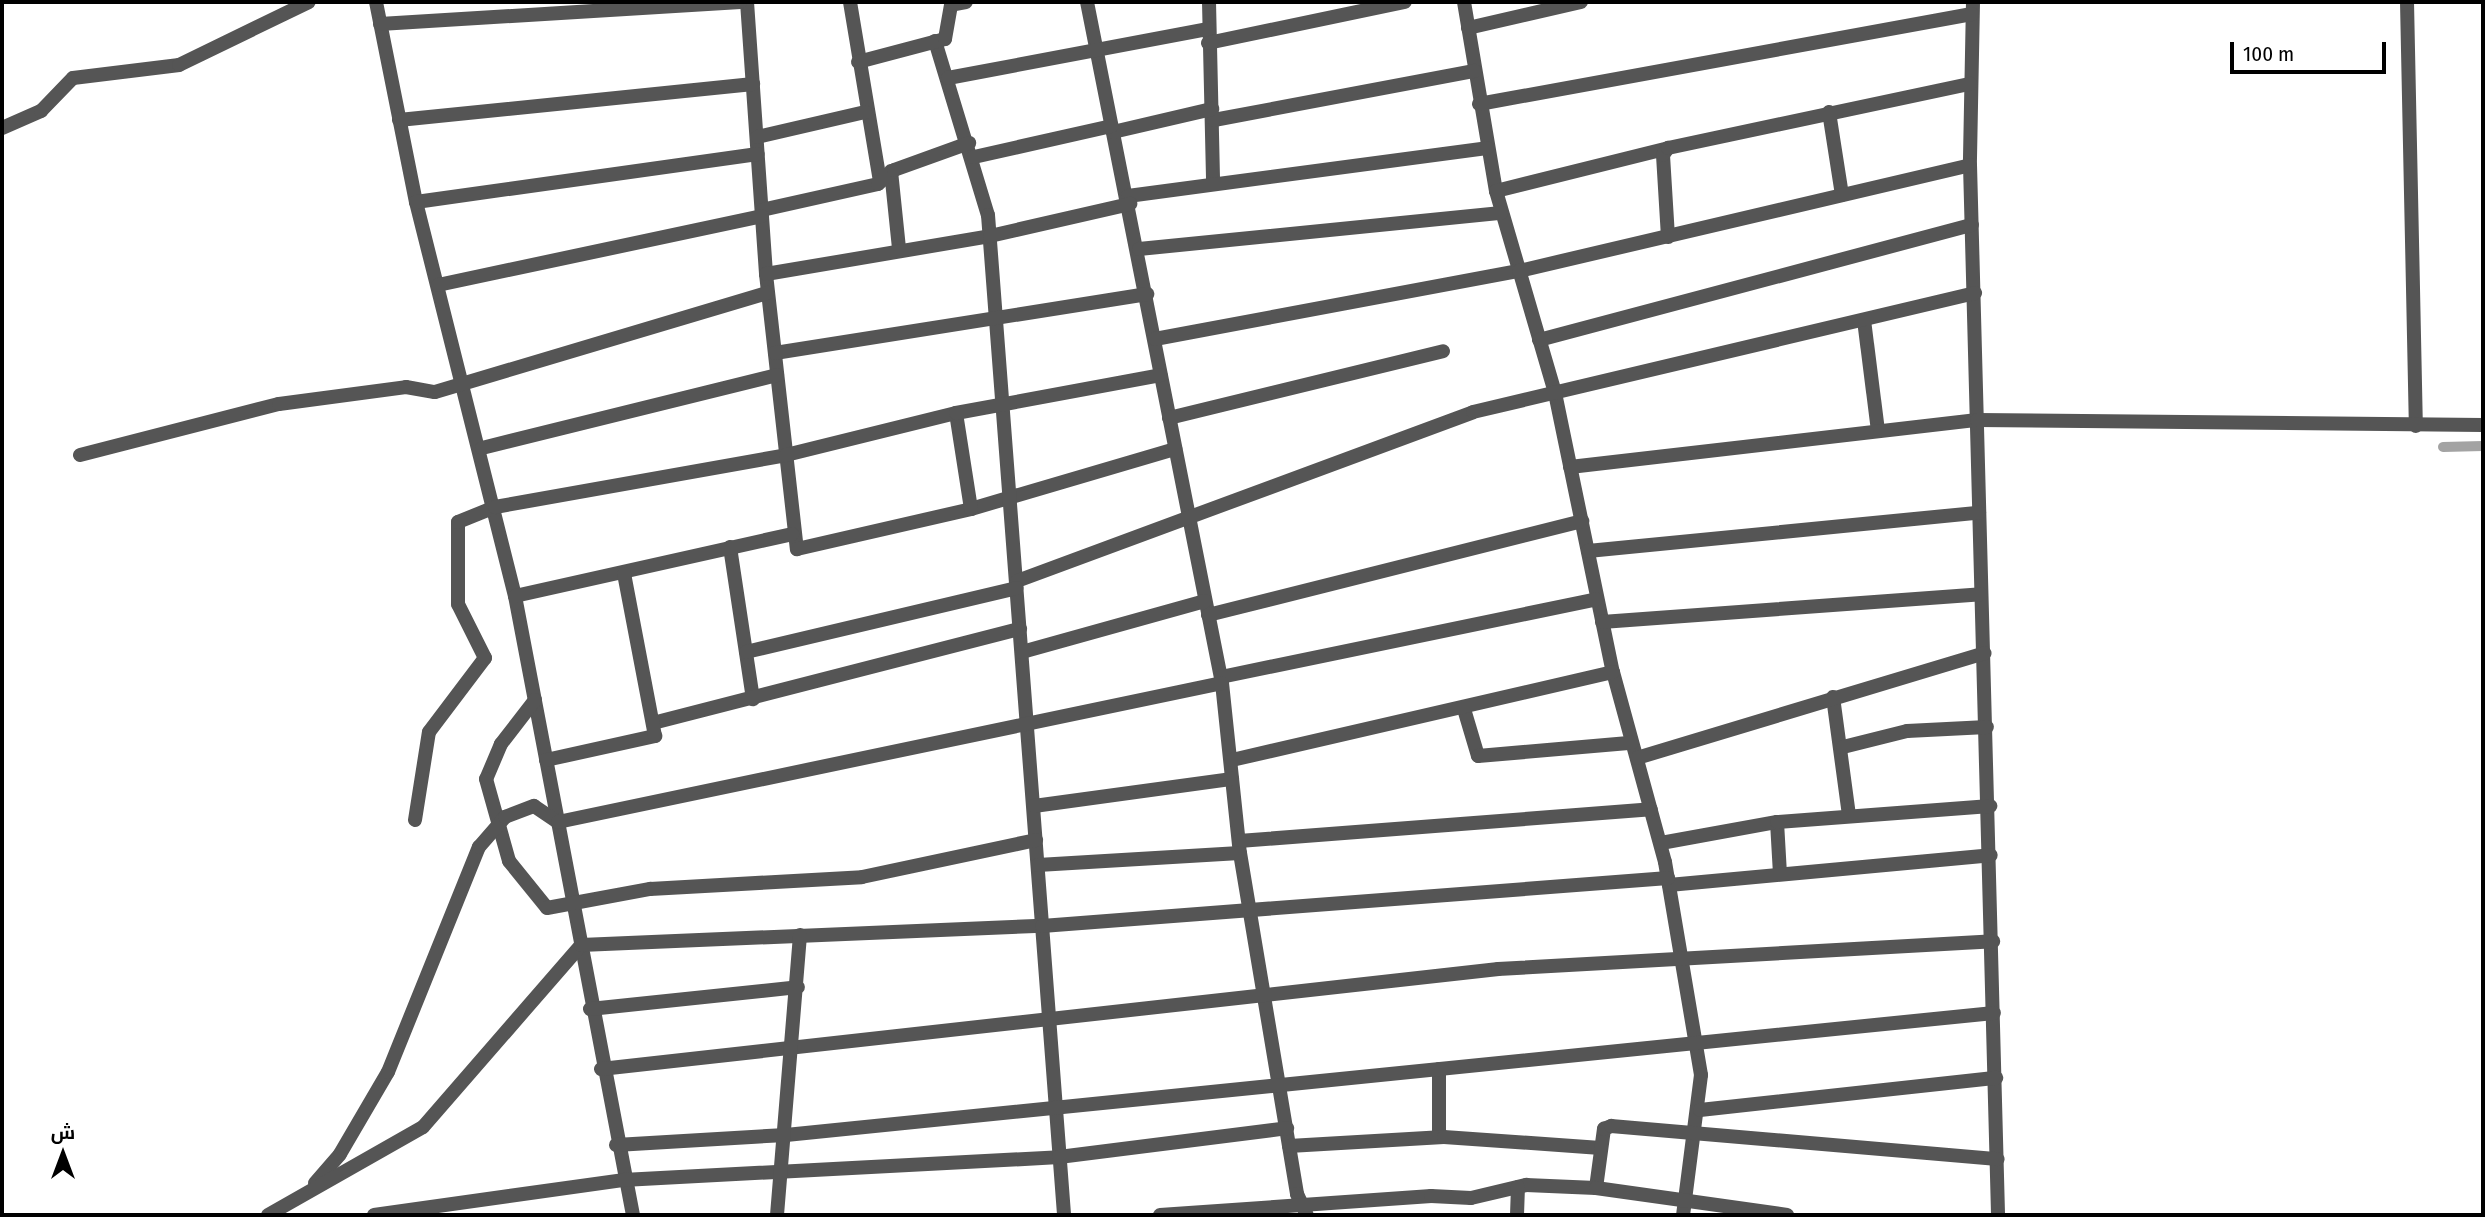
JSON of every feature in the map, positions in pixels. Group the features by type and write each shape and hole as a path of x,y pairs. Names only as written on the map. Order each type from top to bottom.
{"street":[{"path":"2,128 41,111 73,78 179,65 309,2"},
{"path":"376,2 416,202 482,448 515,596 574,900 590,1009 622,1180 634,1215"},
{"path":"380,24 740,2"},
{"path":"747,2 766,274 792,534 802,550 971,509 1175,449"},
{"path":"850,2 865,112 880,182"},
{"path":"858,62 947,37 951,5 966,2"},
{"path":"1088,2 1139,249 1187,518 1221,680 1239,847 1253,912 1289,1146 1305,1210"},
{"path":"1209,2 1213,181"},
{"path":"948,78 1405,2"},
{"path":"1464,2 1479,104 1501,213 1555,393 1613,672 1661,843 1695,1044 1700,1110 1684,1209"},
{"path":"1468,29 1581,2"},
{"path":"2407,2 2416,426"},
{"path":"1479,104 1972,8 1970,165 1981,594 1990,806 1998,1215"},
{"path":"935,41 971,150 990,236 1064,1215"},
{"path":"438,285 762,213 880,182 891,172 971,150 1213,115 1474,71"},
{"path":"399,120 753,84"},
{"path":"1496,191 1668,148 1970,84"},
{"path":"757,137 865,112"},
{"path":"1829,112 1842,195"},
{"path":"766,274 899,249 990,236 1213,181 1487,148"},
{"path":"1668,148 1663,155 1668,237"},
{"path":"416,202 758,154"},
{"path":"1155,339 1519,271 1970,165"},
{"path":"891,172 899,249"},
{"path":"1139,249 1501,213"},
{"path":"1539,340 1972,225"},
{"path":"80,455 279,404 406,387 435,392 464,379 768,293"},
{"path":"746,652 1017,585 1187,518 1473,412 1975,293"},
{"path":"775,353 1147,294"},
{"path":"1864,320 1878,431"},
{"path":"1169,418 1443,351"},
{"path":"482,448 777,375"},
{"path":"415,820 429,732 485,658 458,604 458,522 495,507 786,455 956,413 1161,375"},
{"path":"956,413 971,509"},
{"path":"1570,467 1977,420 2483,425"},
{"path":"1588,551 1979,513"},
{"path":"1022,652 1582,521"},
{"path":"515,596 624,574 792,534"},
{"path":"730,547 753,699"},
{"path":"546,760 655,736 624,574"},
{"path":"1602,622 1981,594"},
{"path":"309,1189 340,1154 388,1072 479,847 498,831 505,817 534,806 558,822 1027,725 1596,599"},
{"path":"653,723 1020,629"},
{"path":"1637,758 1985,653"},
{"path":"1231,760 1464,709 1613,672"},
{"path":"1833,697 1843,747 1849,815"},
{"path":"535,700 501,744 486,779 498,831 509,861 547,908 574,900 862,877 1036,840"},
{"path":"1464,709 1478,757 1631,743"},
{"path":"1843,747 1907,731 1987,727"},
{"path":"1034,806 1232,779"},
{"path":"1661,843 1777,822 1990,806"},
{"path":"1038,865 1651,809"},
{"path":"1777,822 1780,874"},
{"path":"268,1215 309,1189 423,1127 581,945 1042,926 1780,874 1991,855"},
{"path":"777,1215 795,1046 800,935"},
{"path":"601,1069 1497,969 1679,961 1993,941"},
{"path":"590,1009 798,987"},
{"path":"616,1145 786,1135 1058,1108 1279,1082 1439,1069 1994,1013"},
{"path":"1439,1069 1439,1137"},
{"path":"1700,1110 1996,1078"},
{"path":"1596,1188 1607,1126 1998,1159"},
{"path":"374,1215 622,1180 780,1174 1059,1157 1287,1128"},
{"path":"1289,1146 1439,1137 1601,1148"},
{"path":"1160,1215 1305,1210 1471,1198 1518,1186 1596,1188 1684,1209 1787,1215"},
{"path":"1517,1215 1518,1186"}],"waterway":[{"path":"2443,447 2483,446"}]}
